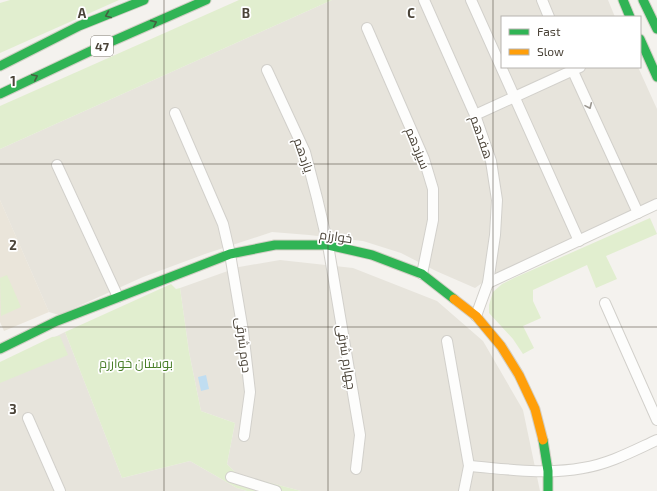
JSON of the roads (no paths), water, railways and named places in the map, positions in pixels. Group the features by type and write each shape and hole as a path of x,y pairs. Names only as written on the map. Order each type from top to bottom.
{"main road":[{"name":"47","path":"0,66 79,26 144,0"},
{"name":"47","path":"0,94 97,48 206,0"},
{"path":"623,0 630,16"},
{"path":"643,0 657,29"},
{"path":"641,41 657,77"},
{"name":"خوارزم","path":"0,349 57,321 230,254 275,245 328,245 372,255 422,274 476,316 501,346 519,375 535,409 544,444 548,472 548,491"}],"street":[{"name":"هفدهم","path":"424,0 474,115 491,161 497,200 495,235 488,283 476,316"},
{"path":"471,0 501,68"},
{"path":"542,0 549,16"},
{"name":"سیزدهم","path":"367,28 424,160 433,189 433,220 422,274"},
{"path":"501,68 579,241"},
{"path":"474,115 575,68 638,213"},
{"name":"یازدهم","path":"267,70 304,152 328,245"},
{"name":"دوم شرقی","path":"175,113 222,224 230,254 243,331 250,392 244,436"},
{"path":"57,165 118,297"},
{"path":"488,283 657,204"},
{"name":"چهارم شرقی","path":"328,245 360,436 356,469"},
{"path":"605,303 657,420"},
{"path":"447,341 469,466 464,491"},
{"path":"28,418 60,491"},
{"path":"469,466 548,472 583,468 617,459 657,440"},
{"path":"231,477 276,491"}],"water":[{"path":"206,375 209,389 201,391 198,377"}],"park label":[{"name":"بوستان خوارزم","path":"136,363"}]}
